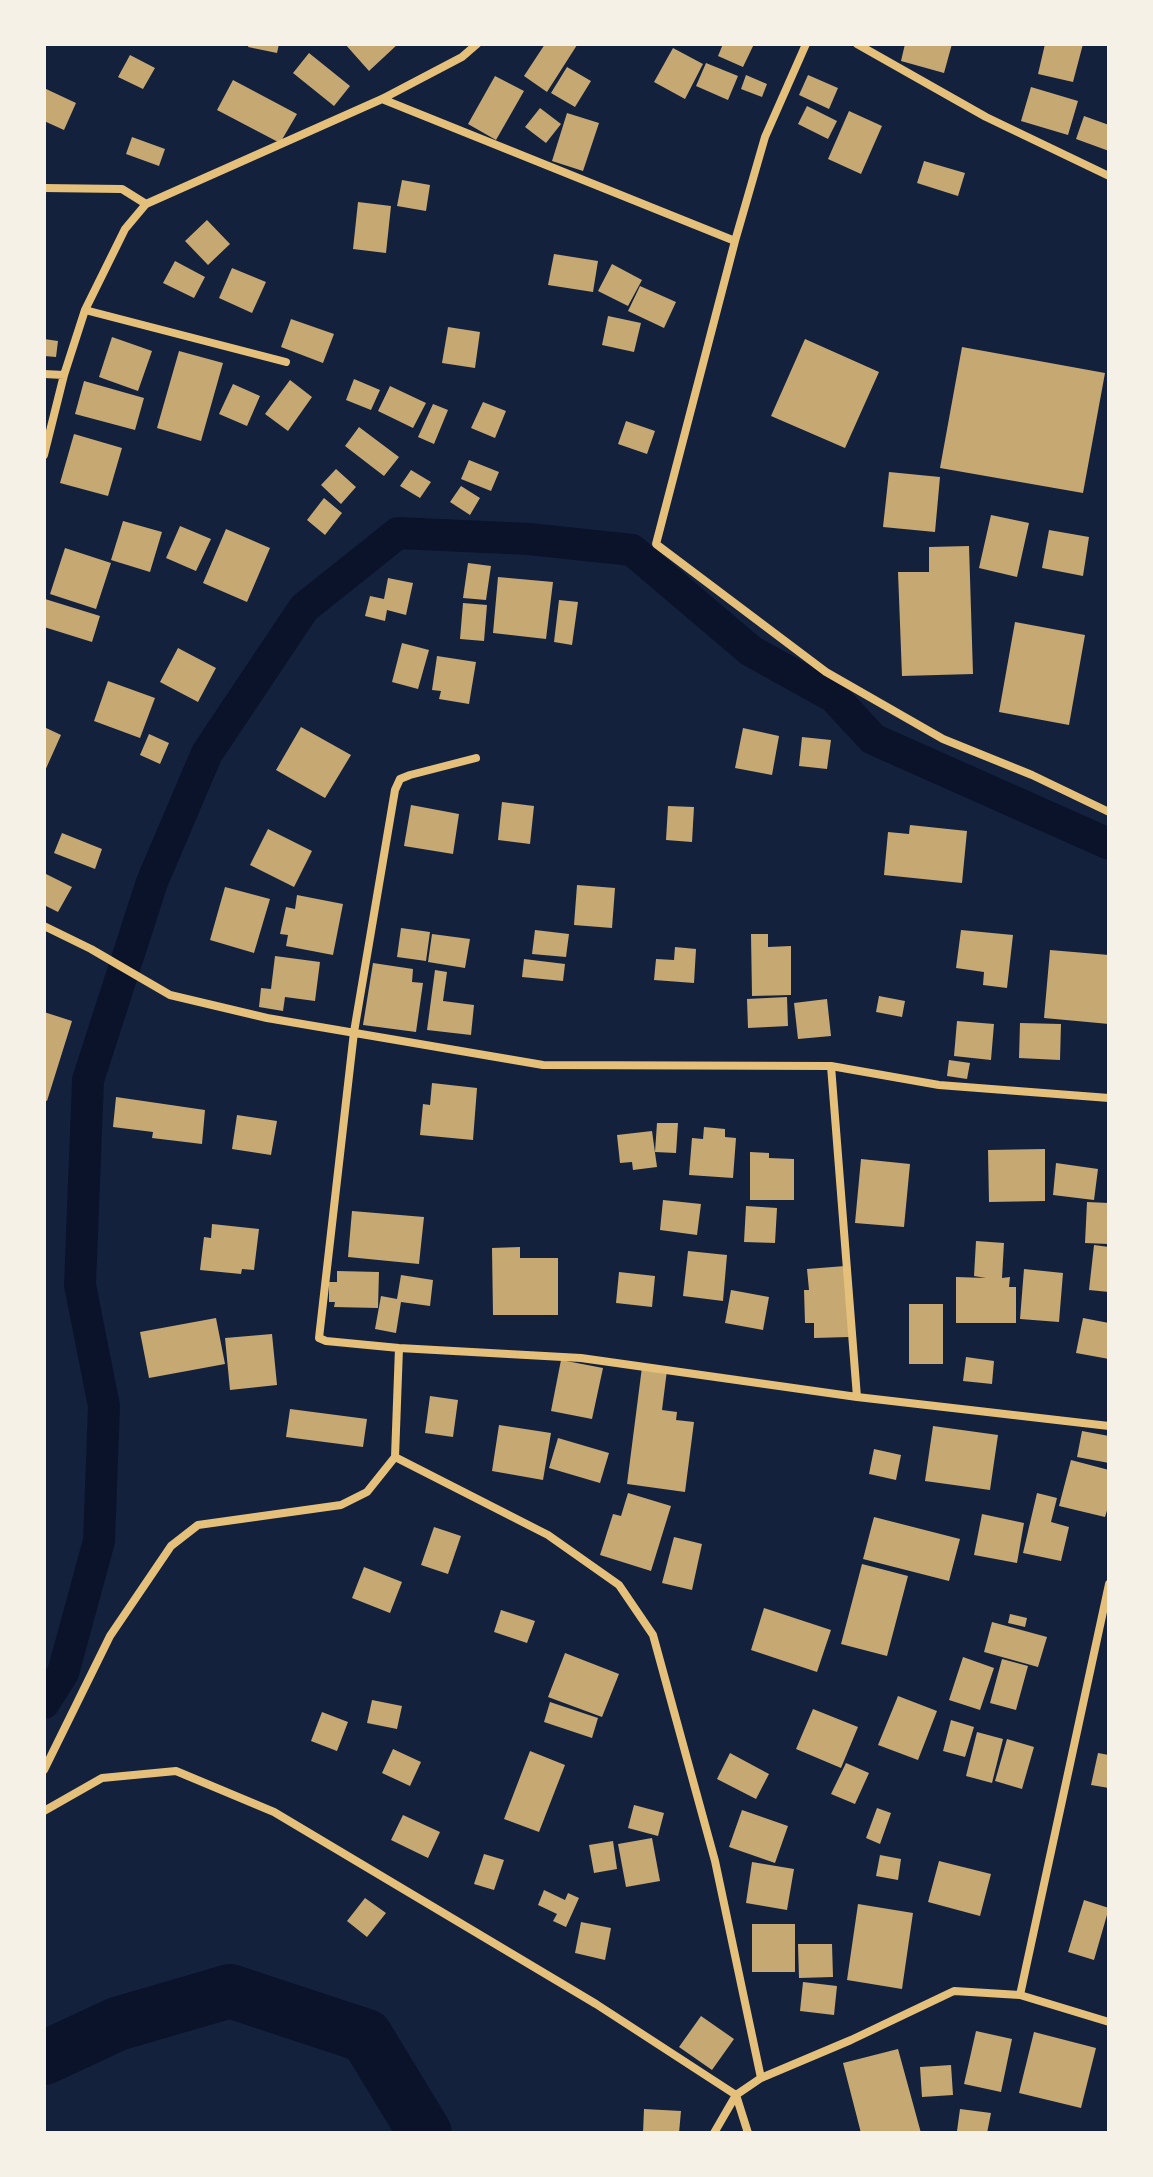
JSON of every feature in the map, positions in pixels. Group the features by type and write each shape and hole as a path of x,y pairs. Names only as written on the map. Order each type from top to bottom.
{"street":[{"path":"44,455 64,375 85,310 125,229 146,204 382,99 462,57 477,44"},
{"path":"806,44 765,137 656,544 826,672 943,739 1032,775 1109,812"},
{"path":"857,44 986,117 1109,176"},
{"path":"382,99 735,241"},
{"path":"44,188 122,189 146,204"},
{"path":"85,310 286,362"},
{"path":"44,374 64,375"},
{"path":"476,758 400,779 395,790 354,1032 319,1338 399,1348 581,1358 857,1397 1109,1426"},
{"path":"44,926 91,949 170,995 267,1018 543,1065 831,1066 939,1085 1109,1098"},
{"path":"831,1066 857,1397"},
{"path":"44,1770 110,1636 171,1546 198,1525 341,1505 367,1492 395,1457 399,1348"},
{"path":"395,1457 548,1535 619,1585 653,1635 715,1861 761,2078"},
{"path":"1020,1995 1109,1584"},
{"path":"44,1811 102,1778 176,1771 274,1812 596,2004 736,2095 748,2133"},
{"path":"714,2133 736,2095 761,2078 954,1991 1020,1995 1109,2022"}],"building":[{"path":"249,44 279,44 277,53 248,47"},
{"path":"345,44 398,44 369,71"},
{"path":"545,44 577,45 547,92 524,76"},
{"path":"723,44 754,44 743,67 718,56"},
{"path":"905,44 952,44 944,73 901,61"},
{"path":"1045,44 1083,44 1073,82 1038,74"},
{"path":"673,48 703,64 685,99 654,82"},
{"path":"309,53 350,86 334,106 293,73"},
{"path":"130,55 155,68 143,89 118,77"},
{"path":"706,63 738,76 728,100 696,86"},
{"path":"567,67 591,81 575,107 551,93"},
{"path":"746,75 767,84 762,97 741,89"},
{"path":"808,75 838,88 829,109 799,95"},
{"path":"495,76 524,91 496,140 468,124"},
{"path":"233,80 297,114 280,143 217,110"},
{"path":"1031,87 1078,101 1068,135 1021,121"},
{"path":"44,88 76,103 64,130 44,121"},
{"path":"807,106 837,121 828,139 798,124"},
{"path":"540,108 561,124 546,143 525,127"},
{"path":"849,111 882,126 861,174 828,159"},
{"path":"567,113 599,123 583,171 552,161"},
{"path":"1084,116 1109,125 1109,151 1076,139"},
{"path":"132,137 165,149 159,166 126,154"},
{"path":"924,161 965,173 958,196 917,183"},
{"path":"402,180 430,185 426,211 397,206"},
{"path":"358,202 391,206 386,253 353,249"},
{"path":"207,220 230,244 208,265 185,241"},
{"path":"554,254 598,261 593,292 548,285"},
{"path":"175,261 205,277 194,298 163,283"},
{"path":"612,264 642,280 628,306 598,291"},
{"path":"232,268 266,282 252,313 219,298"},
{"path":"640,286 676,302 664,328 628,311"},
{"path":"608,316 641,323 634,352 602,345"},
{"path":"291,319 334,334 323,363 281,347"},
{"path":"448,327 480,332 475,368 442,363"},
{"path":"112,337 152,351 138,391 99,377"},
{"path":"44,339 58,341 56,357 44,356"},
{"path":"805,339 879,372 845,448 771,416"},
{"path":"962,347 1105,373 1083,493 940,468"},
{"path":"179,351 223,363 201,441 157,428"},
{"path":"354,379 380,390 371,410 346,400"},
{"path":"290,380 312,397 288,431 265,414"},
{"path":"84,381 144,398 135,430 75,414"},
{"path":"233,384 260,396 247,426 219,414"},
{"path":"390,386 426,403 413,428 378,411"},
{"path":"483,402 506,411 495,438 471,428"},
{"path":"433,404 448,410 434,444 418,437"},
{"path":"626,421 655,431 647,454 618,444"},
{"path":"359,427 399,457 384,476 345,446"},
{"path":"74,434 122,448 108,496 60,483"},
{"path":"469,460 499,472 491,491 461,479"},
{"path":"336,469 356,487 341,504 321,485"},
{"path":"411,470 431,482 420,498 400,486"},
{"path":"889,472 940,477 935,532 883,527"},
{"path":"461,486 480,498 470,515 450,502"},
{"path":"324,498 342,513 325,535 307,520"},
{"path":"991,515 1029,523 1017,577 979,568"},
{"path":"123,521 162,532 150,572 111,560"},
{"path":"180,526 211,539 196,571 166,558"},
{"path":"226,529 270,548 247,602 203,583"},
{"path":"1049,530 1089,537 1083,576 1042,568"},
{"path":"969,546 973,674 902,676 898,572 929,572 929,547"},
{"path":"65,548 111,563 96,609 50,594"},
{"path":"468,563 491,566 486,600 463,598"},
{"path":"498,577 553,582 546,639 493,633"},
{"path":"388,578 413,583 406,615 387,610 385,621 365,616 370,596 384,599"},
{"path":"45,599 100,616 92,642 44,627"},
{"path":"559,600 578,602 572,645 554,642"},
{"path":"463,603 487,605 484,641 460,639"},
{"path":"1015,622 1085,635 1069,725 999,712"},
{"path":"402,643 429,650 418,689 392,682"},
{"path":"178,648 216,668 198,702 160,682"},
{"path":"437,656 476,662 469,704 439,699 441,691 432,690"},
{"path":"108,681 155,698 140,738 94,721"},
{"path":"44,727 61,735 44,773"},
{"path":"301,727 351,755 325,798 276,770"},
{"path":"743,728 779,736 772,775 735,768"},
{"path":"149,734 169,743 160,764 140,755"},
{"path":"802,737 831,740 827,769 799,766"},
{"path":"502,802 534,806 530,844 498,840"},
{"path":"411,805 459,814 453,854 404,846"},
{"path":"668,806 694,807 692,842 666,840"},
{"path":"910,825 967,831 962,883 884,875 888,832 909,834"},
{"path":"268,829 312,851 294,887 250,865"},
{"path":"62,833 102,849 95,869 54,853"},
{"path":"44,873 72,887 58,912 44,905"},
{"path":"577,885 615,888 612,928 574,925"},
{"path":"225,887 270,899 254,953 210,940"},
{"path":"297,895 343,904 333,955 286,946 288,935 280,934 286,907 295,909"},
{"path":"401,928 430,932 426,961 397,957"},
{"path":"535,930 569,934 566,957 532,954"},
{"path":"961,930 1013,935 1007,988 983,985 984,972 956,968"},
{"path":"432,934 470,939 465,968 428,962"},
{"path":"751,934 768,934 768,947 791,946 791,995 752,996"},
{"path":"675,947 696,949 694,983 654,980 656,959 674,960"},
{"path":"1050,950 1109,955 1109,1024 1044,1018"},
{"path":"275,956 320,962 315,1001 285,997 283,1011 259,1007 261,988 271,989"},
{"path":"524,959 565,964 563,981 522,977"},
{"path":"373,963 413,969 412,982 423,983 416,1032 363,1025"},
{"path":"435,970 447,972 443,1001 474,1005 471,1035 427,1030"},
{"path":"879,996 905,1001 902,1017 876,1012"},
{"path":"787,997 788,1026 748,1028 747,999"},
{"path":"827,999 831,1036 798,1039 794,1003"},
{"path":"44,1012 72,1021 47,1101 44,1100"},
{"path":"957,1021 994,1024 991,1060 954,1056"},
{"path":"1020,1023 1061,1024 1060,1060 1019,1058"},
{"path":"949,1060 970,1063 967,1079 947,1076"},
{"path":"432,1083 477,1088 473,1140 420,1135 423,1104 430,1105"},
{"path":"116,1097 205,1110 202,1144 152,1138 153,1132 113,1127"},
{"path":"237,1115 277,1121 271,1155 232,1149"},
{"path":"657,1123 678,1123 676,1153 655,1152"},
{"path":"704,1127 725,1129 725,1137 736,1138 733,1178 689,1175 692,1138 703,1139"},
{"path":"652,1131 657,1167 633,1170 632,1162 620,1163 617,1135"},
{"path":"1045,1149 1045,1201 989,1202 988,1150"},
{"path":"750,1152 769,1153 769,1158 794,1159 794,1200 750,1200"},
{"path":"861,1159 910,1164 904,1227 855,1223"},
{"path":"1056,1163 1098,1169 1094,1200 1053,1195"},
{"path":"663,1200 701,1204 697,1235 660,1230"},
{"path":"1087,1202 1109,1203 1109,1244 1085,1243"},
{"path":"746,1206 777,1208 775,1243 744,1242"},
{"path":"352,1211 424,1217 419,1264 348,1257"},
{"path":"212,1224 259,1229 254,1270 242,1269 241,1274 200,1270 204,1237 211,1238"},
{"path":"976,1241 1004,1243 1002,1278 1010,1277 1009,1287 1016,1287 1016,1323 956,1323 956,1277 986,1278 974,1276"},
{"path":"1094,1245 1109,1247 1109,1292 1089,1290"},
{"path":"520,1247 520,1258 558,1258 558,1315 493,1315 492,1248"},
{"path":"688,1251 727,1255 723,1301 683,1296"},
{"path":"845,1266 849,1337 814,1338 814,1323 805,1323 804,1290 809,1290 807,1269"},
{"path":"1024,1269 1063,1273 1059,1322 1020,1319"},
{"path":"337,1271 379,1272 378,1308 334,1307 335,1302 329,1302 329,1282 337,1282"},
{"path":"619,1272 655,1276 652,1307 616,1303"},
{"path":"401,1275 433,1280 430,1306 401,1302 396,1333 375,1329 381,1296 397,1299"},
{"path":"731,1290 769,1297 763,1330 725,1323"},
{"path":"909,1304 943,1304 943,1364 909,1364"},
{"path":"216,1318 225,1364 149,1378 140,1332"},
{"path":"1083,1318 1109,1323 1109,1359 1076,1353"},
{"path":"272,1334 277,1385 230,1390 225,1338"},
{"path":"966,1357 994,1361 992,1384 963,1381"},
{"path":"561,1360 603,1368 592,1419 551,1411"},
{"path":"642,1367 667,1370 662,1410 677,1412 676,1420 694,1422 685,1492 627,1484"},
{"path":"430,1396 458,1400 453,1437 425,1433"},
{"path":"290,1409 367,1419 363,1447 286,1437"},
{"path":"499,1425 551,1433 543,1480 492,1471"},
{"path":"933,1426 998,1435 990,1490 925,1481"},
{"path":"1082,1431 1109,1436 1109,1463 1077,1457"},
{"path":"558,1438 609,1453 600,1483 549,1468"},
{"path":"874,1449 901,1455 896,1480 869,1474"},
{"path":"1071,1460 1109,1470 1109,1504 1105,1517 1059,1506"},
{"path":"628,1493 671,1506 651,1571 600,1555 613,1514 621,1516"},
{"path":"1037,1493 1057,1498 1051,1522 1069,1527 1061,1561 1023,1553"},
{"path":"982,1514 1024,1523 1017,1563 974,1555"},
{"path":"874,1517 960,1539 949,1581 863,1559"},
{"path":"434,1527 461,1536 448,1574 421,1565"},
{"path":"674,1537 702,1544 692,1590 662,1583"},
{"path":"862,1564 908,1576 887,1656 841,1644"},
{"path":"364,1567 402,1582 390,1613 352,1598"},
{"path":"764,1608 831,1630 817,1672 751,1650"},
{"path":"501,1610 535,1621 527,1643 494,1632"},
{"path":"1010,1614 1027,1618 1025,1627 1008,1623"},
{"path":"992,1622 1047,1637 1038,1667 984,1652"},
{"path":"565,1653 619,1674 602,1717 548,1697"},
{"path":"963,1657 994,1668 980,1710 949,1700"},
{"path":"1002,1659 1028,1666 1016,1710 990,1703"},
{"path":"898,1696 937,1711 918,1760 878,1745"},
{"path":"372,1700 402,1706 397,1729 367,1723"},
{"path":"550,1702 598,1718 592,1738 544,1722"},
{"path":"813,1709 858,1727 841,1768 796,1749"},
{"path":"322,1712 348,1722 337,1751 311,1741"},
{"path":"951,1720 974,1727 965,1757 943,1751"},
{"path":"977,1732 1003,1739 992,1783 966,1776"},
{"path":"1007,1739 1034,1747 1022,1789 995,1781"},
{"path":"393,1749 421,1762 410,1786 382,1773"},
{"path":"530,1751 565,1765 539,1832 504,1819"},
{"path":"730,1753 769,1774 756,1799 717,1779"},
{"path":"1098,1753 1109,1755 1109,1788 1091,1785"},
{"path":"846,1763 869,1773 855,1804 831,1794"},
{"path":"634,1805 664,1813 658,1836 628,1828"},
{"path":"877,1808 891,1813 880,1844 866,1838"},
{"path":"742,1810 788,1826 775,1863 729,1847"},
{"path":"403,1815 440,1832 428,1858 391,1840"},
{"path":"652,1838 660,1881 626,1887 618,1844"},
{"path":"613,1841 617,1869 594,1873 589,1845"},
{"path":"484,1854 504,1860 494,1890 474,1884"},
{"path":"880,1855 901,1859 898,1880 876,1876"},
{"path":"939,1861 991,1874 980,1916 928,1902"},
{"path":"752,1862 794,1869 787,1910 746,1903"},
{"path":"544,1890 565,1900 568,1893 579,1898 566,1927 553,1921 557,1914 538,1905"},
{"path":"365,1898 386,1913 367,1937 347,1921"},
{"path":"1084,1900 1109,1908 1094,1960 1068,1952"},
{"path":"858,1904 913,1913 902,1989 847,1980"},
{"path":"581,1922 611,1928 605,1960 575,1953"},
{"path":"752,1924 795,1924 795,1972 752,1972"},
{"path":"798,1944 832,1944 833,1977 799,1978"},
{"path":"803,1982 837,1986 834,2015 800,2011"},
{"path":"701,2016 734,2039 712,2070 679,2047"},
{"path":"976,2031 1012,2039 1001,2092 964,2084"},
{"path":"1034,2032 1096,2048 1081,2108 1019,2093"},
{"path":"898,2049 921,2133 861,2133 843,2063"},
{"path":"951,2065 953,2095 922,2097 920,2067"},
{"path":"644,2109 681,2111 679,2133 643,2133"},
{"path":"960,2109 991,2113 987,2133 957,2131"}],"waterway":[{"path":"44,1703 63,1673 99,1541 104,1406 80,1285 88,1080 152,882 207,753 304,608 398,533 529,539 632,550 751,651 834,697 873,739 1109,844"},
{"path":"44,2058 117,2024 230,1991 366,2036 425,2133"}]}
